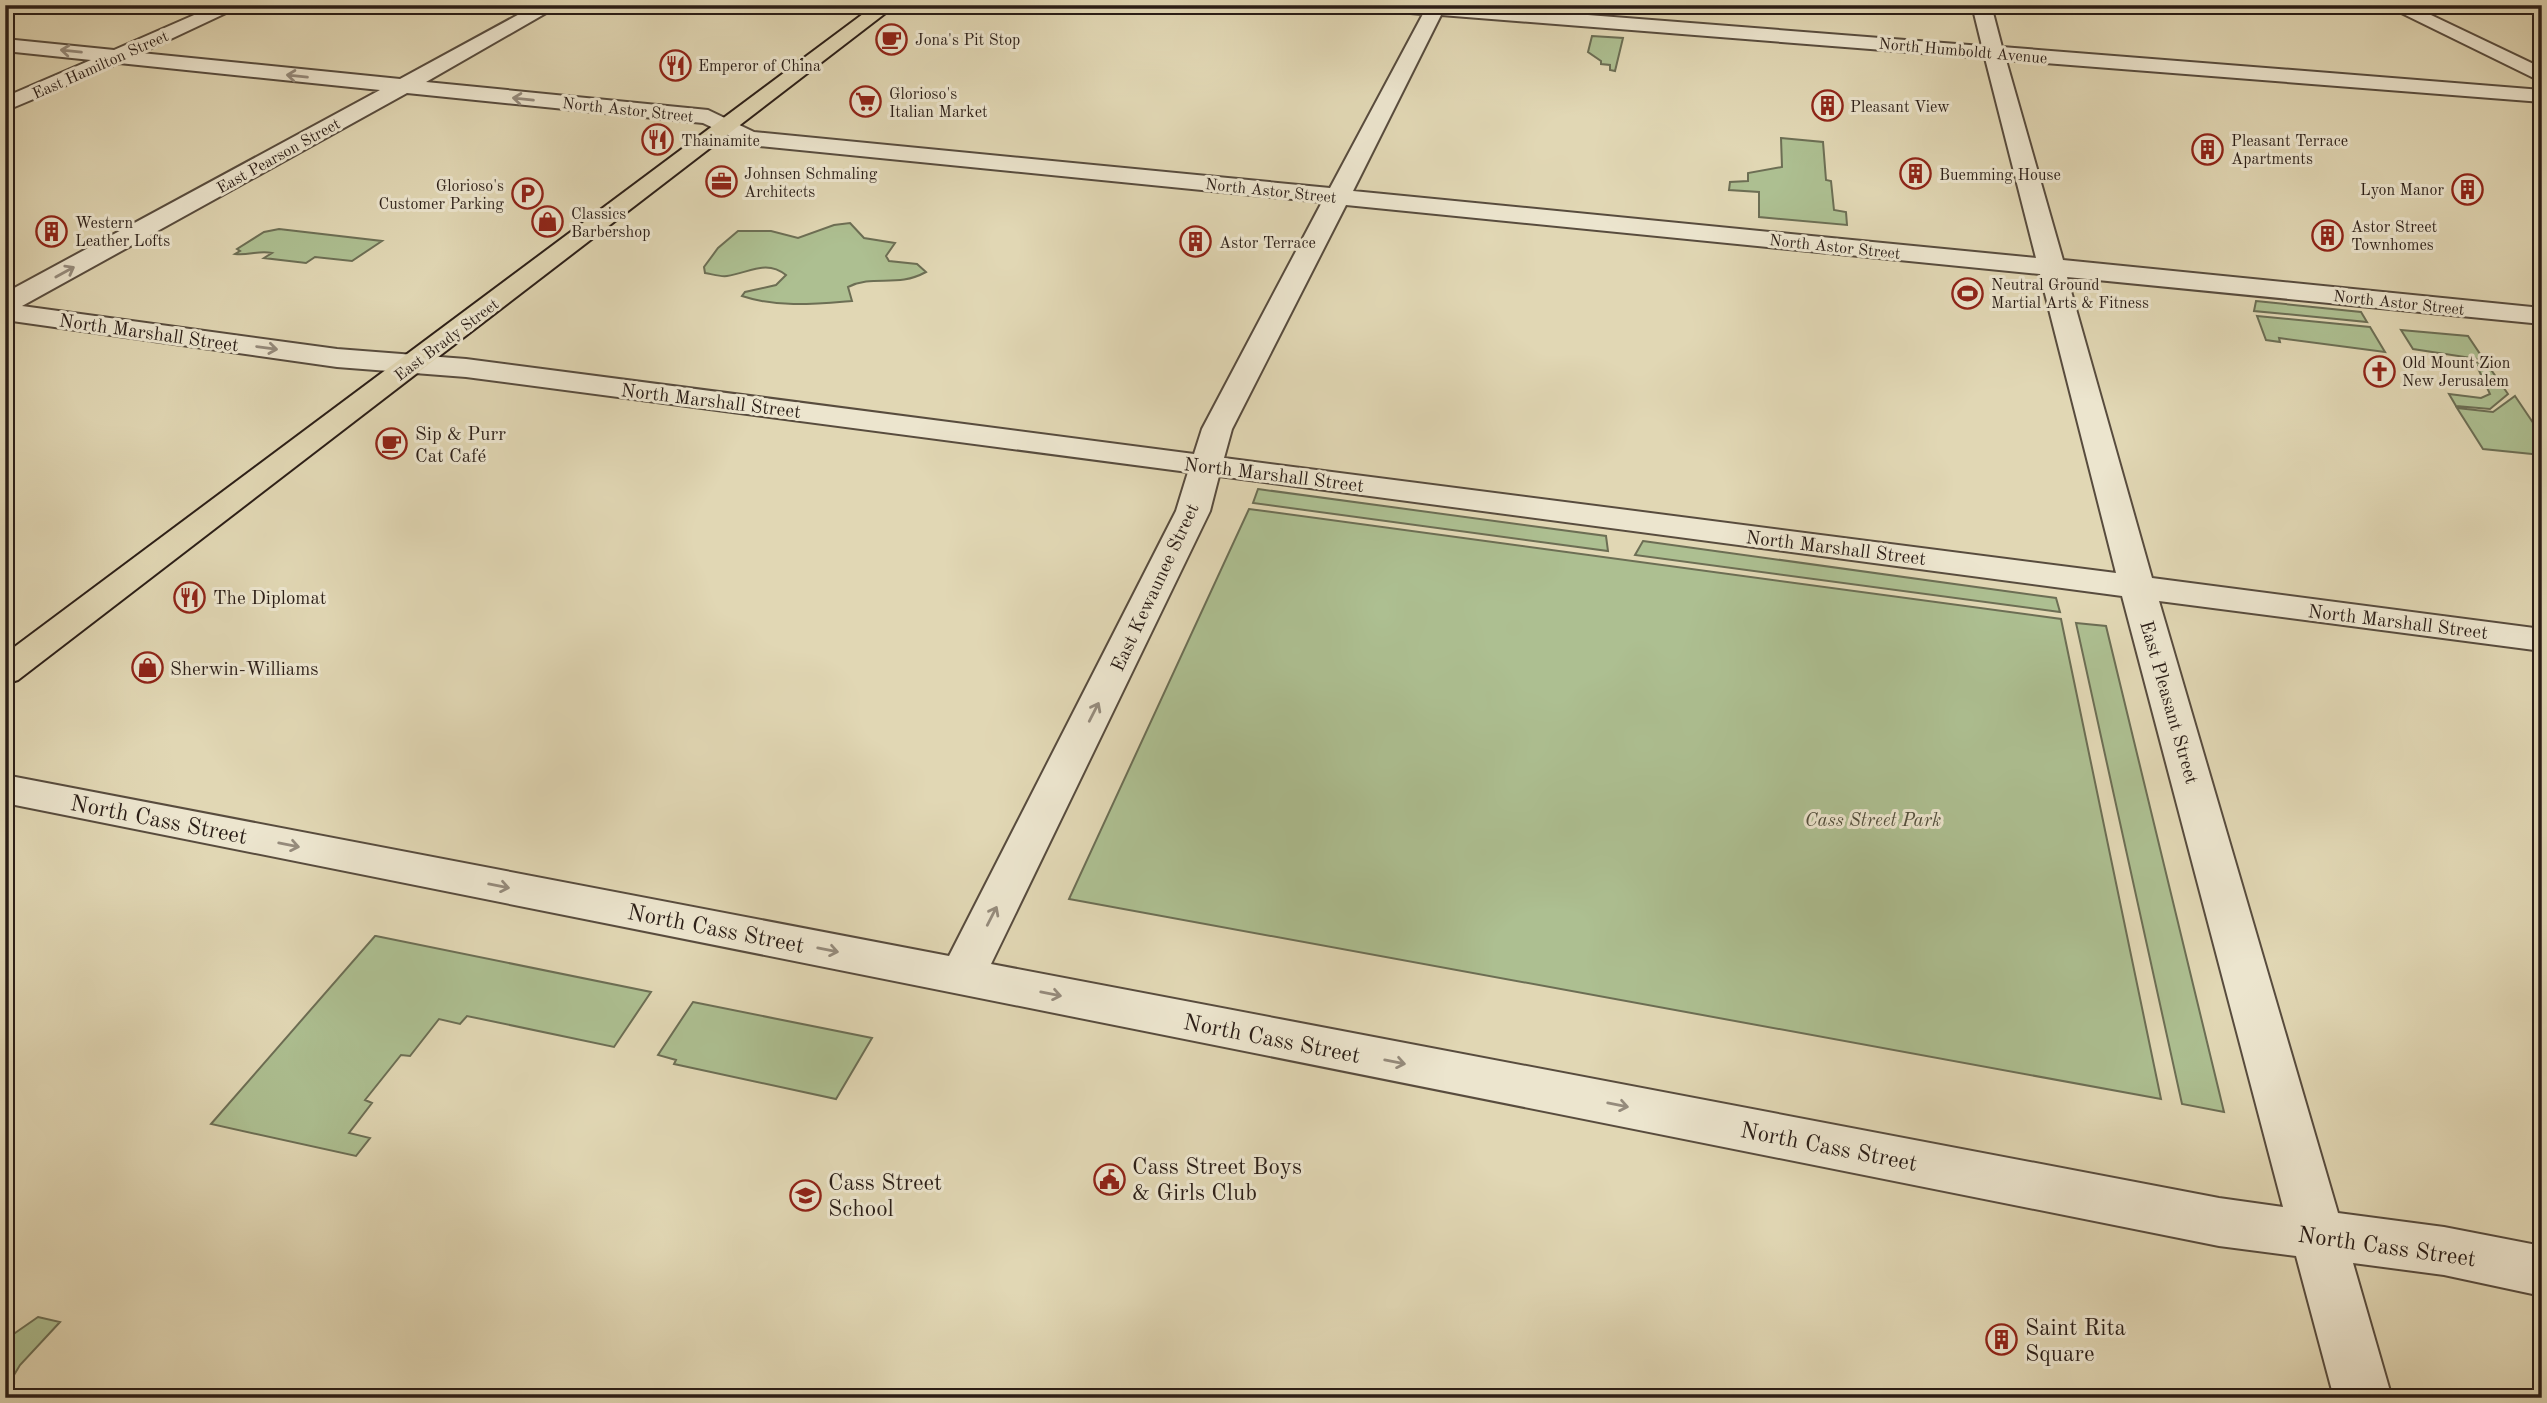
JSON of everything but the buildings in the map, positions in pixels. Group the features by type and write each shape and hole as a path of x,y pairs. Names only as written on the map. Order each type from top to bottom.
{"main road":[{"name":"East Brady Street","path":"5,672 887,5"}],"street":[{"name":"East Hamilton Street","path":"5,105 234,5"},
{"name":"East Pearson Street","path":"5,304 551,5"},
{"name":"North Humboldt Avenue","path":"1385,5 2542,96"},
{"name":"East Pleasant Street","path":"1981,5 2137,587 2363,1398"},
{"path":"2394,5 2542,76"},
{"name":"East Kewaunee Street","path":"961,977 1193,510 1217,429 1435,9"},
{"name":"North Astor Street","path":"5,45 708,117 749,138 2542,316"},
{"name":"North Marshall Street","path":"5,312 337,358 416,362 2542,640"},
{"name":"North Cass Street","path":"5,789 2219,1222 2444,1251 2542,1270"}],"green space":[{"path":"1592,36 1623,38 1615,71 1610,70 1610,65 1601,64 1601,61 1588,52"},
{"path":"1781,138 1823,142 1826,180 1831,181 1834,210 1846,212 1847,225 1759,217 1759,192 1729,190 1730,182 1748,181 1748,173 1782,167"},
{"path":"850,223 864,238 895,243 886,256 889,261 917,264 926,272 905,279 858,283 848,287 852,301 797,304 742,296 745,292 776,285 786,275 779,270 764,267 724,276 705,273 704,267 718,248 738,231 771,231 798,238 834,225"},
{"path":"279,229 382,241 352,261 315,257 306,263 264,258 272,253 267,252 235,254 240,251 237,249 264,232"},
{"path":"2256,301 2361,312 2367,322 2254,311"},
{"path":"2257,316 2370,327 2385,352 2279,338 2280,342 2266,340"},
{"path":"2401,330 2468,336 2484,360 2413,349"},
{"path":"2475,362 2487,364 2508,394 2490,409 2456,406 2449,394 2481,398 2490,394"},
{"path":"2515,396 2542,436 2542,455 2483,449 2457,408 2493,412"},
{"path":"1258,489 1606,536 1608,551 1253,503"},
{"name":"Cass Street Park","path":"1249,509 2061,619 2161,1099 1069,899"},
{"path":"1643,541 2056,598 2060,612 1635,555"},
{"path":"2076,623 2106,626 2224,1112 2182,1104"},
{"path":"375,936 651,992 614,1047 467,1016 460,1024 439,1019 410,1056 401,1055 365,1100 372,1103 349,1133 370,1138 356,1156 211,1124"},
{"path":"693,1002 872,1038 836,1099 674,1064 676,1060 658,1055"},
{"path":"38,1317 60,1322 20,1365 5,1390 5,1340"}],"place":[{"name":"Jona's Pit Stop","path":"892,39"},
{"name":"Emperor of China","path":"675,65"},
{"name":"Glorioso's Italian Market","path":"866,102"},
{"name":"Pleasant View","path":"1827,106"},
{"name":"Thainamite","path":"658,140"},
{"name":"Pleasant Terrace Apartments","path":"2208,149"},
{"name":"Buemming House","path":"1916,174"},
{"name":"Johnsen Schmaling Architects","path":"721,182"},
{"name":"Lyon Manor","path":"2467,189"},
{"name":"Glorioso's Customer Parking","path":"527,194"},
{"name":"Classics Barbershop","path":"548,222"},
{"name":"Western Leather Lofts","path":"52,231"},
{"name":"Astor Street Townhomes","path":"2328,235"},
{"name":"Astor Terrace","path":"1196,242"},
{"name":"Neutral Ground Martial Arts & Fitness","path":"1968,293"},
{"name":"Old Mount Zion New Jerusalem","path":"2379,371"},
{"name":"Sip & Purr Cat Café","path":"392,444"},
{"name":"The Diplomat","path":"190,597"},
{"name":"Sherwin-Williams","path":"147,668"},
{"name":"Cass Street Boys & Girls Club","path":"1109,1179"},
{"name":"Cass Street School","path":"805,1195"},
{"name":"Saint Rita Square","path":"2002,1340"}]}
